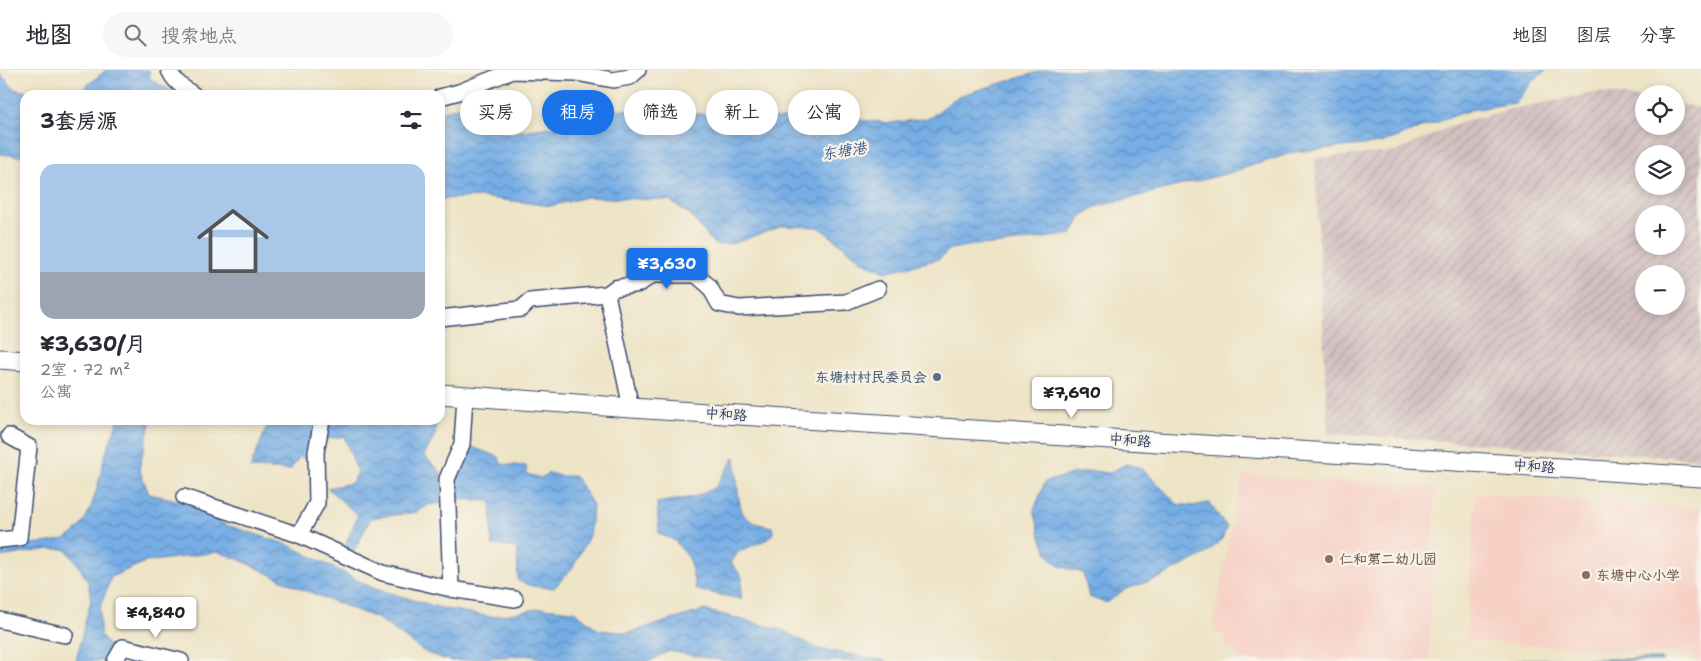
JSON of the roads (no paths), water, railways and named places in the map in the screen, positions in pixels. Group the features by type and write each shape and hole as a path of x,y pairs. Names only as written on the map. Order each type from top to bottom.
{"street":[{"path":"169,70 172,77 186,90"},
{"path":"445,96 459,92 512,70 576,73 613,80 630,77 638,70"},
{"path":"445,317 521,309 530,301 607,294 615,288 640,284 652,275 696,275 709,286 719,304 739,308 846,302 878,289"},
{"path":"607,294 631,408"},
{"path":"0,359 20,361"},
{"name":"中和路","path":"445,394 1701,477"},
{"path":"451,589 446,480 462,444 465,396"},
{"path":"299,535 317,503 316,452 321,425"},
{"path":"0,540 19,538 29,447 9,436"},
{"path":"184,498 299,535 383,573 451,589 515,599"},
{"path":"0,620 65,635"},
{"path":"114,661 123,647 181,661"}],"water":[{"path":"106,70 149,70 150,79 169,90 78,90 83,89"},
{"name":"东塘港","path":"1045,70 1547,70 1533,81 1515,103 1470,110 1381,143 1295,152 1229,173 1095,207 1083,215 1072,234 950,249 939,259 885,272 863,262 819,227 783,226 734,243 715,245 690,215 669,200 586,197 551,206 482,197 445,199 445,111 460,107 460,135 532,135 532,130 542,128 542,135 614,135 614,109 624,110 624,135 696,135 696,114 706,114 706,135 778,135 778,119 788,119 788,135 860,135 860,120 890,123 930,118 958,96"},
{"path":"0,74 15,89 20,90 20,156 0,154"},
{"path":"116,425 150,425 139,469 149,494 186,502 226,525 289,545 373,588 441,608 491,617 543,608 574,611 599,630 628,633 704,610 782,630 819,649 886,661 726,661 669,651 650,661 555,661 526,655 452,661 426,653 379,619 301,589 238,559 218,552 145,562 111,577 100,609 100,635 109,646 104,661 76,661 91,600 88,582 76,561 65,549 49,549 0,557 0,546 61,540 71,535 80,527 92,505 105,456"},
{"path":"268,425 315,425 308,457 305,459 300,456 290,470 250,468"},
{"path":"326,425 436,425 435,435 424,456 441,472 441,503 428,505 417,512 371,518 354,551 344,548 358,515 327,488 352,483 357,471 344,436 322,440"},
{"path":"472,447 499,457 501,464 526,466 527,474 541,478 549,473 560,476 575,476 593,505 589,536 573,567 554,588 532,586 518,581 517,548 492,545 491,501 456,499 454,469 459,458"},
{"path":"735,457 739,496 744,515 757,524 772,527 773,533 768,539 738,552 731,563 742,577 741,599 696,590 689,558 674,540 659,534 657,503 694,497 715,488"},
{"path":"1126,464 1142,468 1177,504 1193,506 1209,503 1227,527 1222,539 1207,553 1157,579 1126,589 1106,603 1089,597 1083,573 1059,566 1048,554 1040,535 1034,510 1045,482 1072,474 1092,471 1109,473"},
{"path":"1524,659 1662,659 1662,661 1515,661"}],"place":[{"name":"东塘村村民委员会","path":"937,377"},
{"name":"仁和第二幼儿园","path":"1329,559"},
{"name":"东塘中心小学","path":"1586,575"}]}
